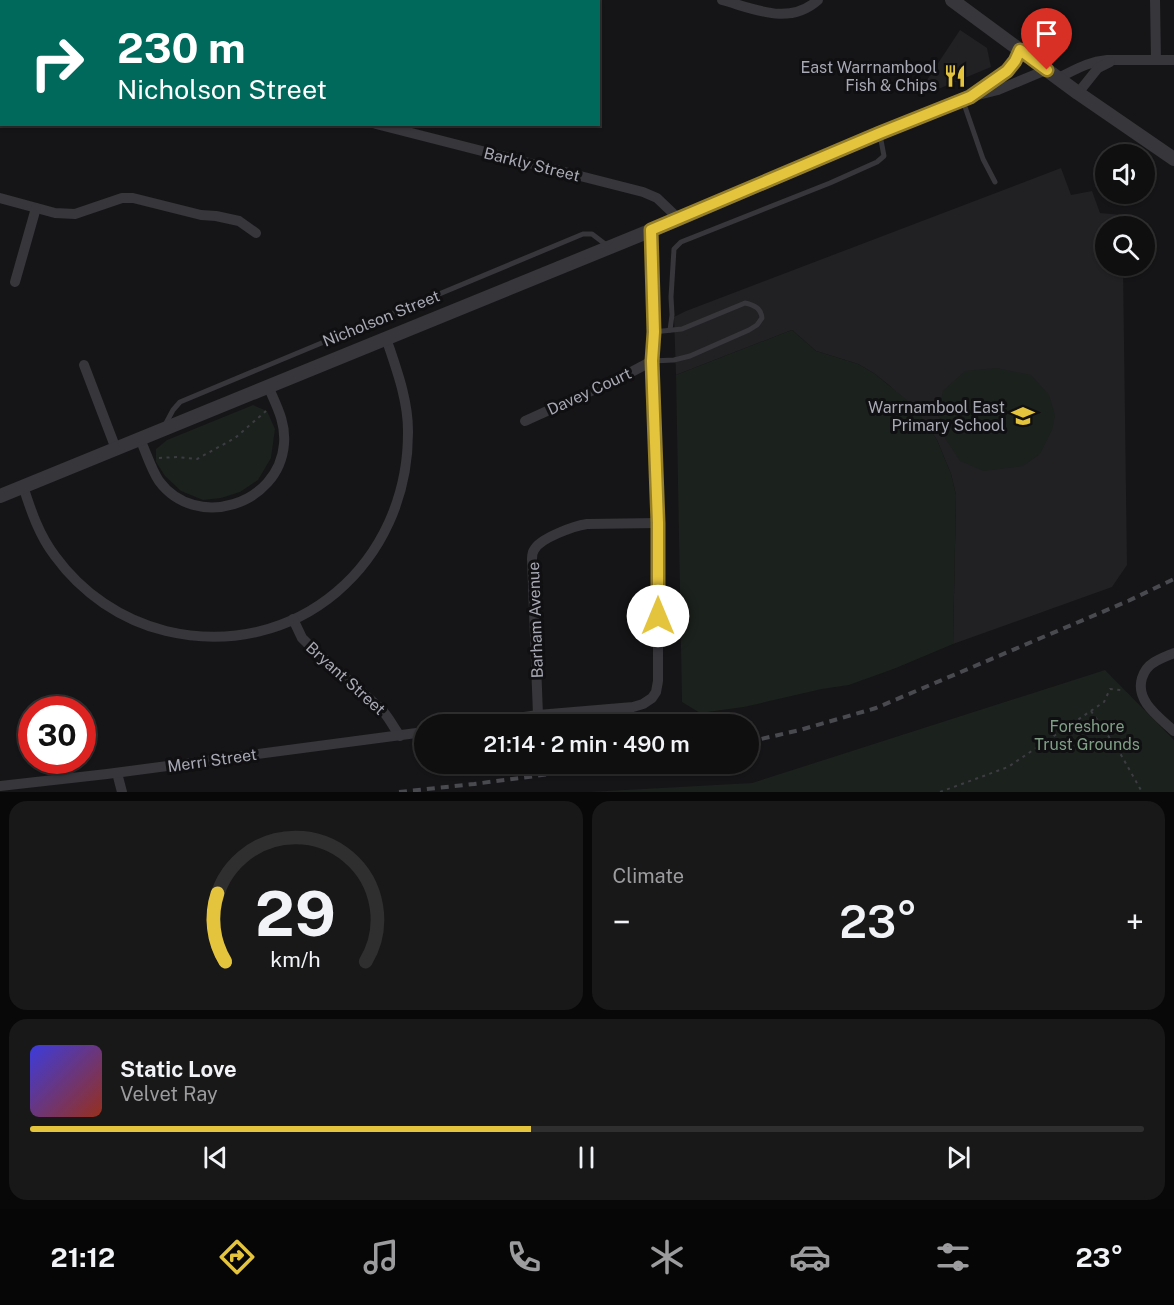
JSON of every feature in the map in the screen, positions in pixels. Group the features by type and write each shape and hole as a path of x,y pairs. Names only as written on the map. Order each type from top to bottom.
{"street":[{"path":"722,0 769,13 787,14 803,10 818,0"},
{"path":"952,0 1078,93 1174,159"},
{"path":"1155,0 1156,60"},
{"name":"Nicholson Street","path":"966,98 1007,71 1020,50"},
{"path":"1078,93 1098,68 1104,64 1122,60"},
{"name":"Nicholson Street","path":"0,496 679,219 966,98 1091,62 1174,60"},
{"name":"Barkly Street","path":"384,126 643,192 657,198 679,219"},
{"path":"0,198 55,213 75,214 122,198 133,198 201,215 239,221 256,233"},
{"path":"15,282 36,208"},
{"path":"552,714 640,705 652,698 656,692 658,681 658,523 652,361 654,332 651,230"},
{"path":"22,486 33,517 54,555 69,573 97,599 130,619 165,631 206,637 243,635 262,631 293,619 343,587 364,564 387,527 398,501 408,452 408,428 400,383 386,338"},
{"name":"Davey Court","path":"525,421 652,361"},
{"path":"84,365 116,449"},
{"path":"140,439 158,480 177,497 204,507 232,505 254,495 270,480 280,460 284,444 283,423 268,386"},
{"name":"Barham Avenue","path":"538,714 532,559 534,549 541,542 587,524 658,523"},
{"name":"Bryant Street","path":"293,619 302,638 381,709 390,718 394,729 400,736"},
{"path":"1174,652 1154,663 1145,672 1141,687 1146,703 1174,731"},
{"name":"Merri Street","path":"0,786 414,734"},
{"path":"117,773 122,792"}],"lane":[{"path":"966,98 982,159 996,182"},
{"path":"670,330 674,249 681,242 877,162 884,156 880,133"},
{"name":"Nicholson Street","path":"163,429 180,402 583,234 592,234 609,247"},
{"path":"652,361 674,360 690,356 749,330 762,318 761,312 753,304 745,303 682,329 654,332"}],"path":[{"path":"156,459 177,457 197,459 235,438 267,411 278,408"},
{"path":"940,792 1008,767 1104,702 1110,689 1121,690"},
{"path":"1091,711 1120,753 1142,792"}],"shaded area":[{"path":"960,30 987,48 991,67 931,92 927,80"},
{"name":"Warrnambool East Primary School","path":"1061,168 1071,195 1092,191 1100,213 1122,215 1095,216 1095,276 1123,276 1127,565 1112,587 953,644 956,495 951,474 937,440 927,426 890,386 875,374 858,364 816,351 792,330 676,375 674,317"}],"green space":[{"path":"792,330 816,351 858,364 875,374 914,406 937,440 951,474 956,495 953,644 849,685 744,707 700,713 682,702 676,375"},
{"path":"996,368 1031,375 1049,395 1055,415 1052,430 1040,454 1023,466 984,471 960,461 945,438 938,414 943,391 965,371"},
{"path":"253,405 267,411 275,429 271,458 258,480 240,492 221,498 203,500 181,491 165,476 156,462 156,449 167,440"},
{"name":"Foreshore Trust Grounds","path":"1105,670 1174,740 1174,792 588,792 752,783"}],"railway":[{"path":"759,739 876,708 1128,601 1174,579"},
{"path":"399,792 550,774"}],"place":[{"name":"East Warrnambool Fish & Chips","path":"955,76"},
{"name":"Warrnambool East Primary School","path":"1023,416"}],"route":[{"path":"658,616 651,230 970,97 1007,71 1020,50 1047,70"}]}
